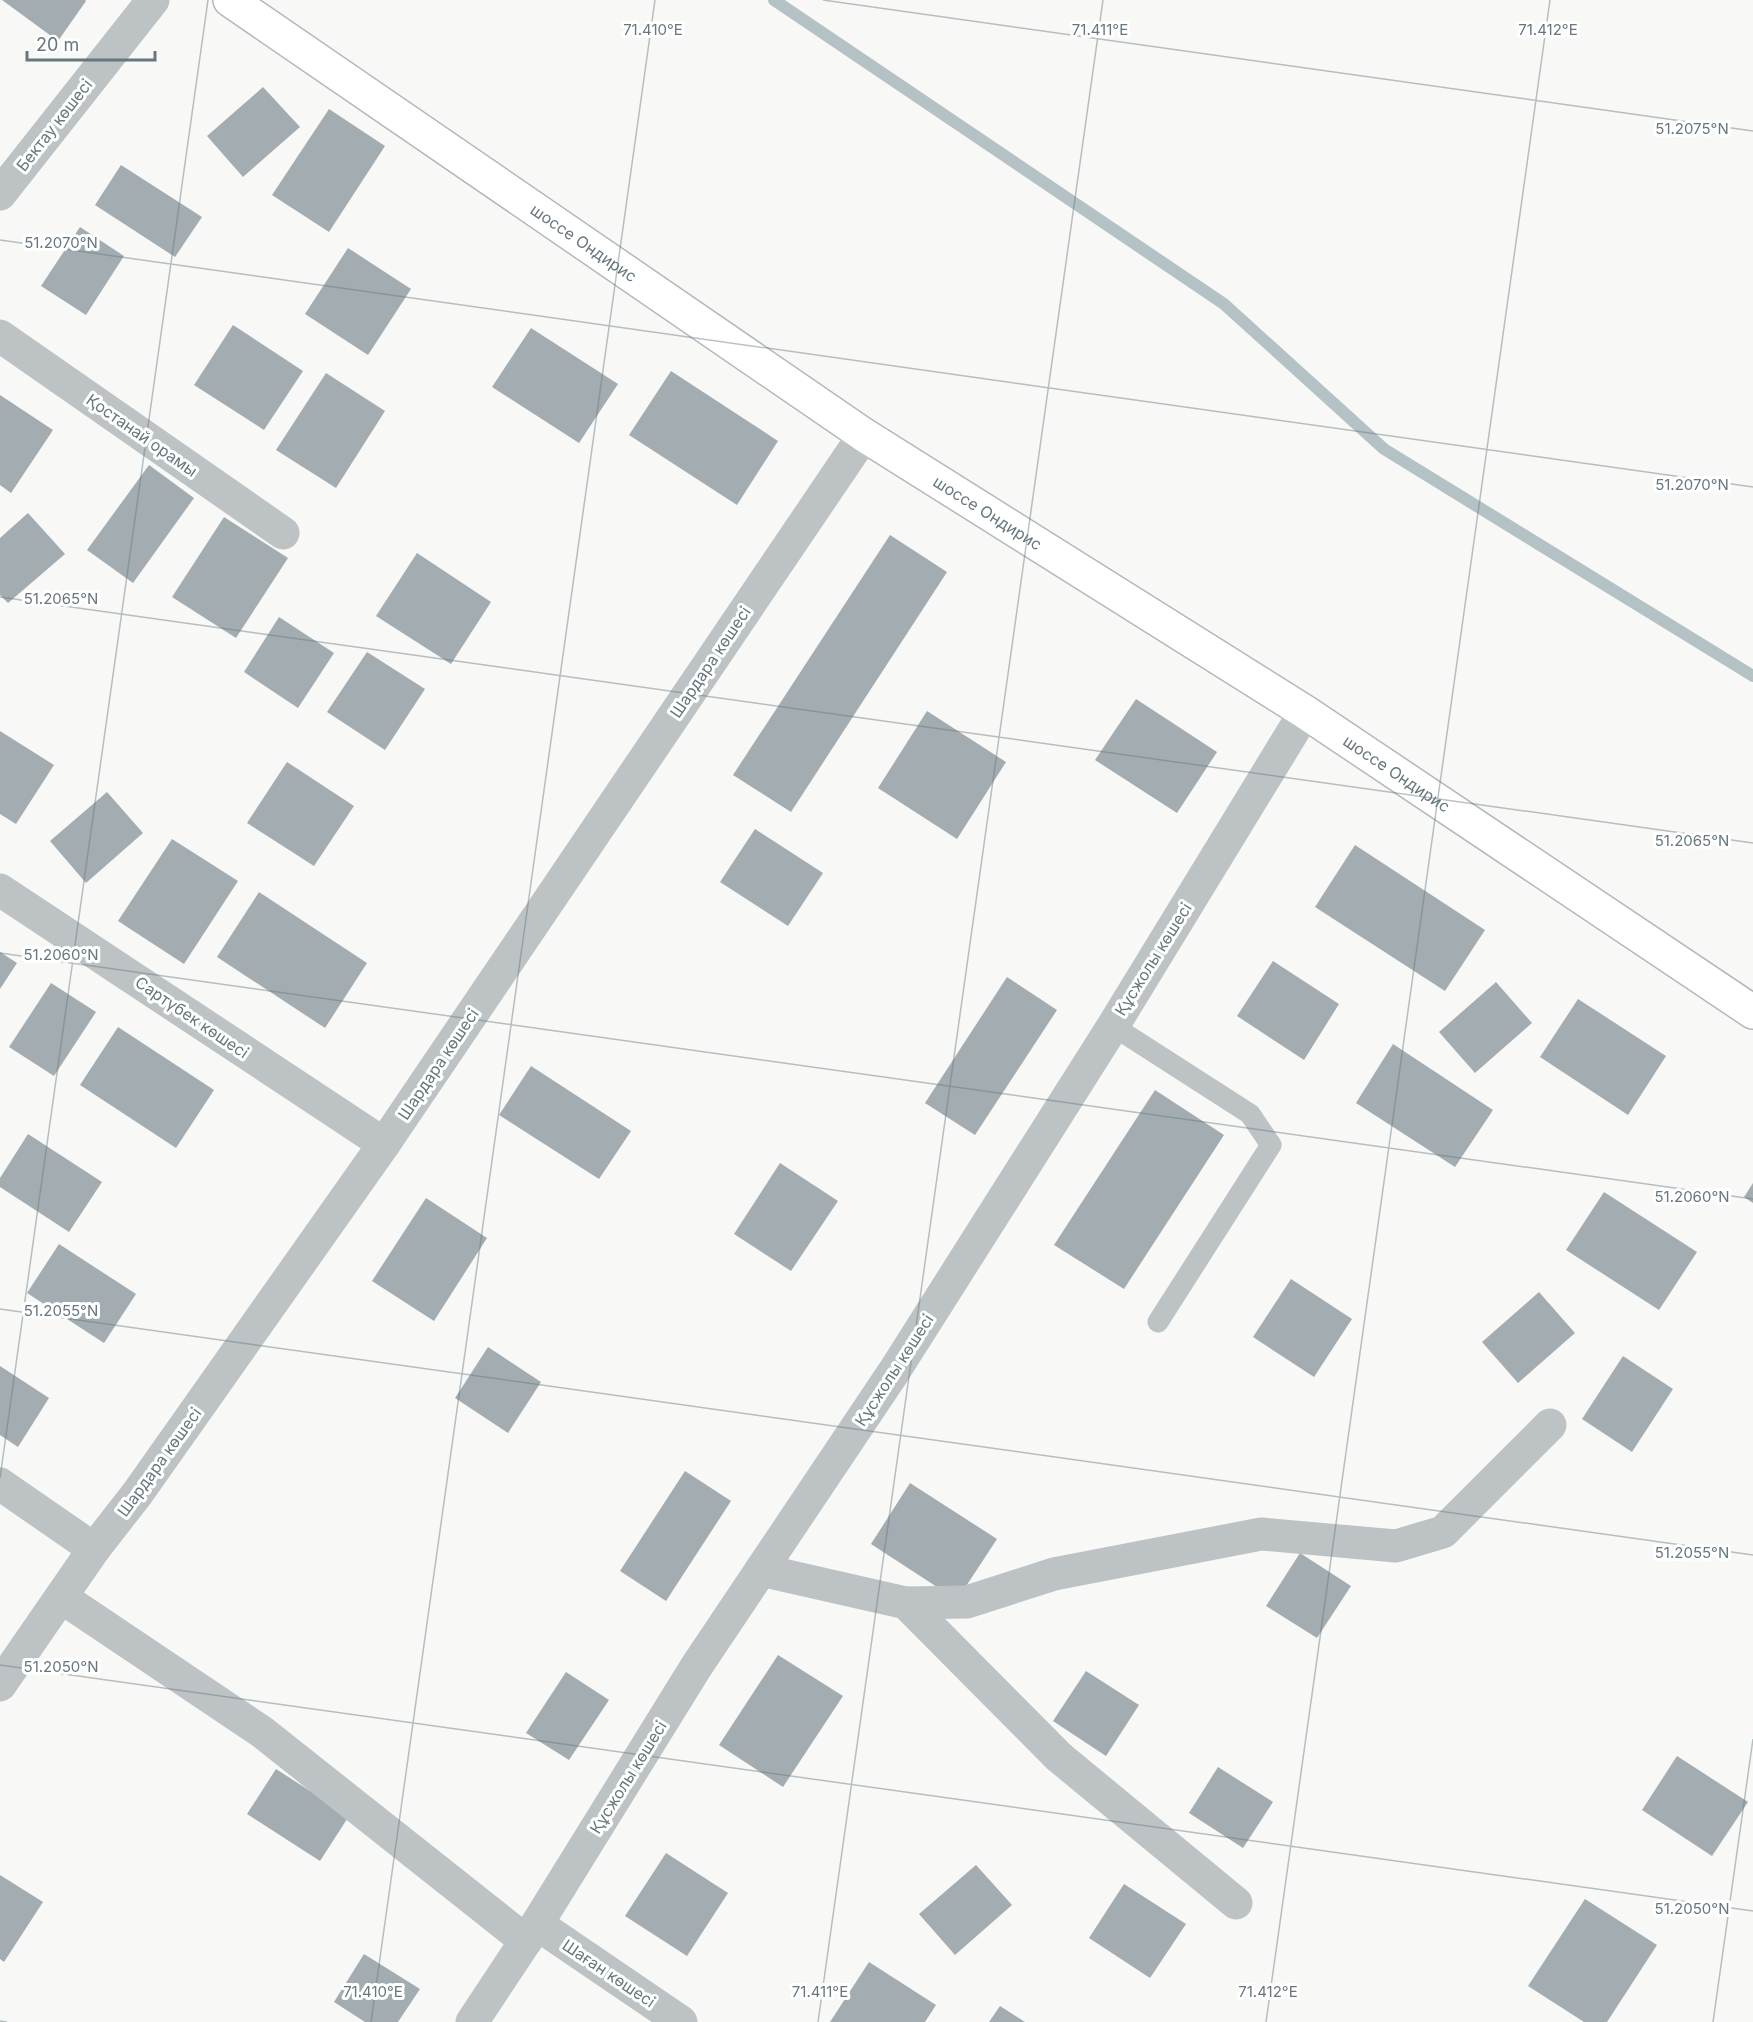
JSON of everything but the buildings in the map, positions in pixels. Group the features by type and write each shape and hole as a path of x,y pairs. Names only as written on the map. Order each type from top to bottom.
{"main road":[{"name":"шоссе Ондирис","path":"230,0 864,435 1305,712 1753,1012"}],"street":[{"name":"Бектау көшесі","path":"0,194 153,0"},
{"name":"Қостанай орамы","path":"0,336 283,533"},
{"name":"Шардара көшесі","path":"0,1685 94,1548 137,1494 384,1144 864,435"},
{"name":"Құсжолы көшесі","path":"472,2022 531,1933 696,1666 895,1370 1113,1026 1305,712"},
{"name":"Сартүбек көшесі","path":"0,890 384,1144"},
{"path":"761,1570 906,1603 967,1602 1054,1574 1261,1534 1396,1546 1443,1532 1550,1425"},
{"path":"0,1484 94,1548"},
{"name":"Шаған көшесі","path":"61,1597 262,1732 531,1933 681,2022"},
{"path":"906,1603 1059,1757 1236,1903"}],"lane":[{"path":"1113,1026 1250,1114 1271,1145 1158,1322"}],"waterway":[{"path":"774,0 1224,304 1384,449 1753,676"}]}
